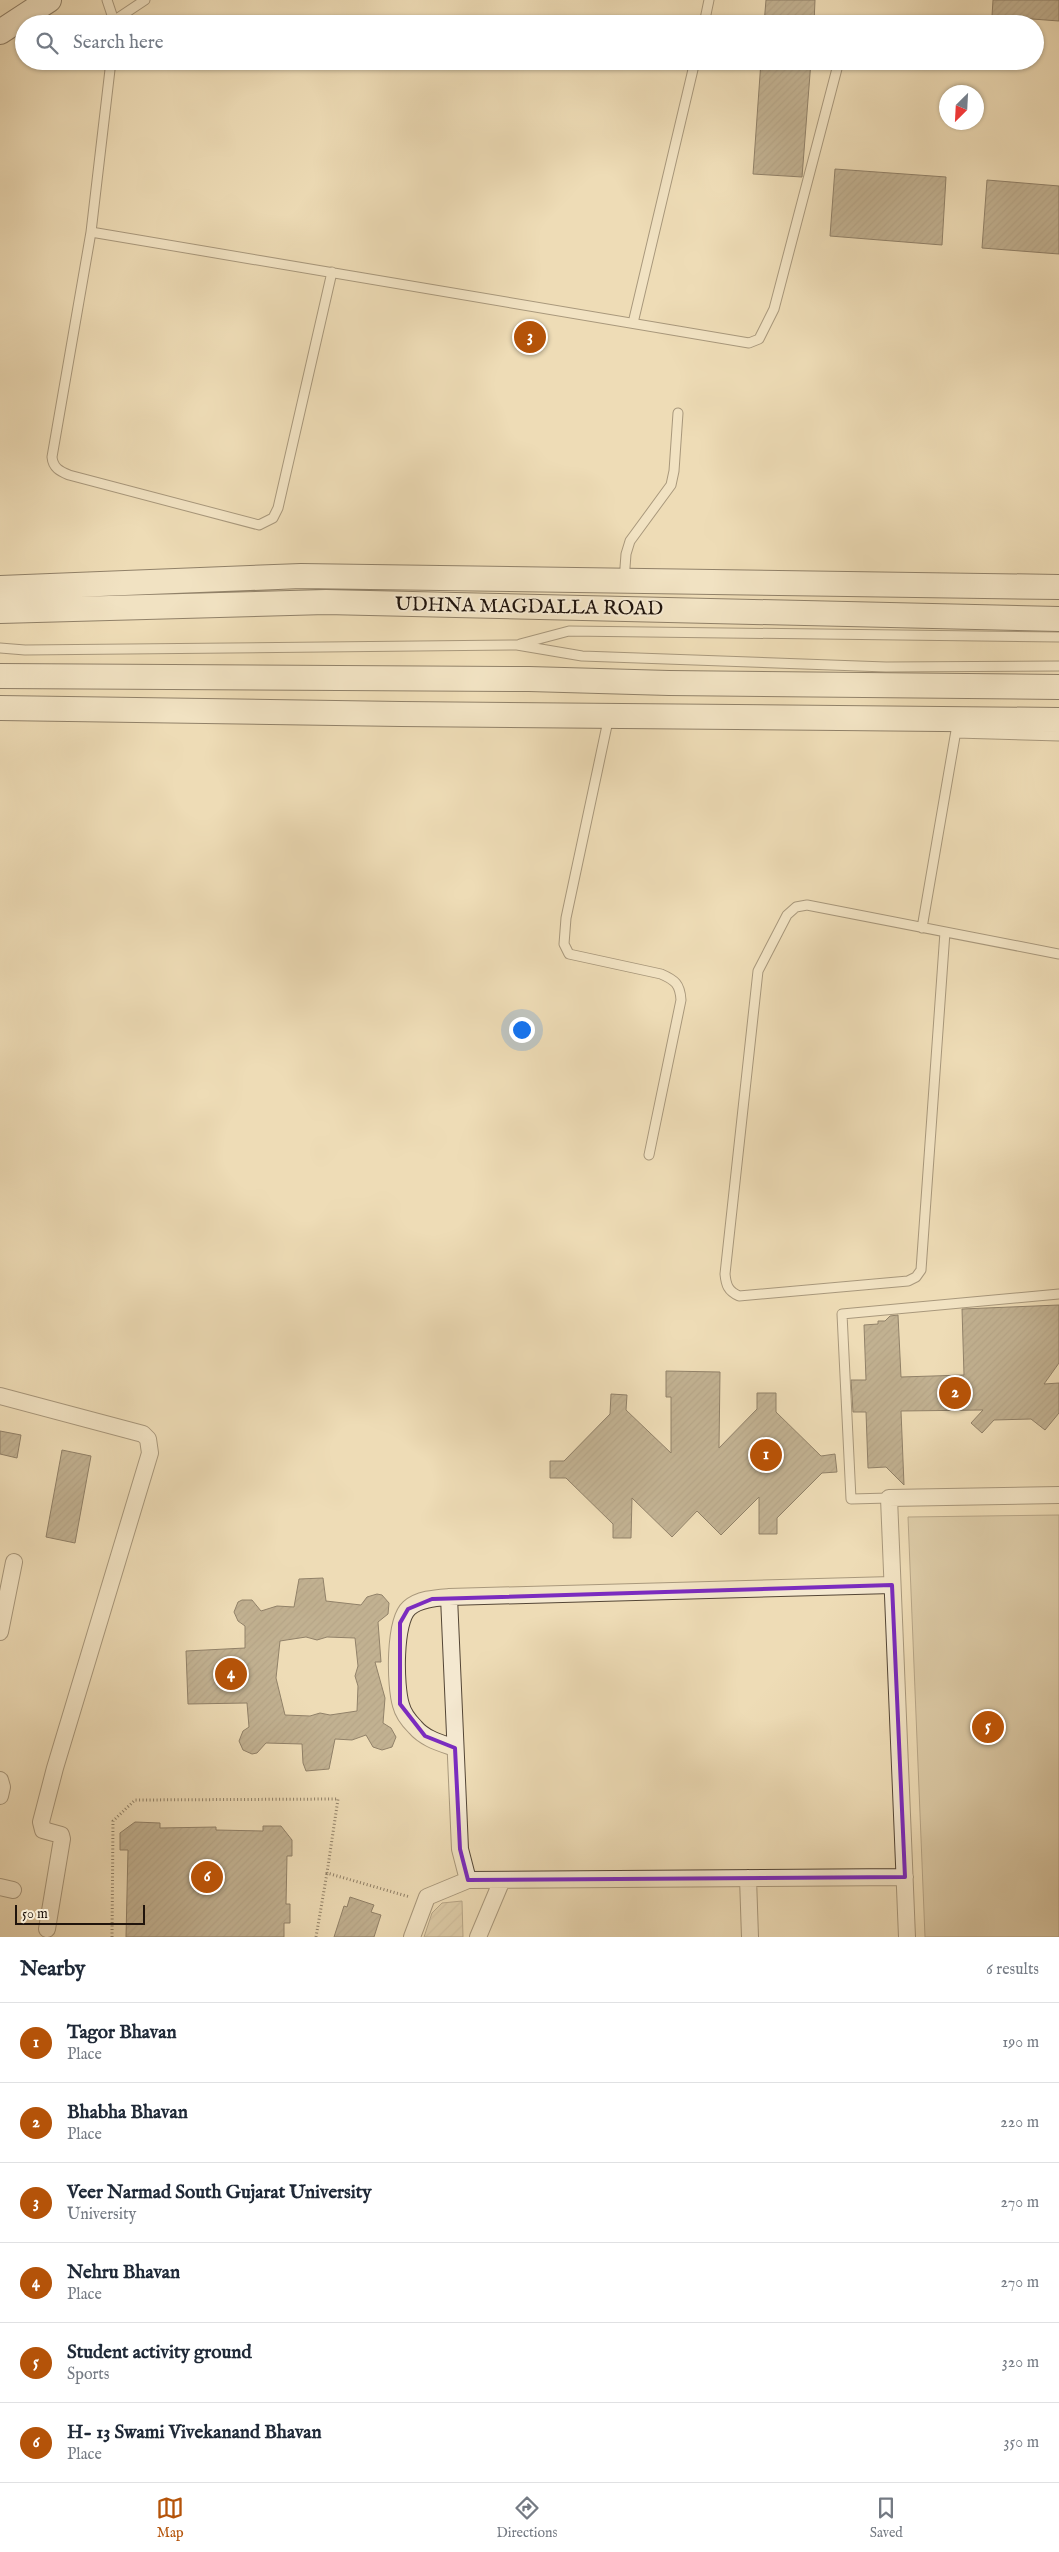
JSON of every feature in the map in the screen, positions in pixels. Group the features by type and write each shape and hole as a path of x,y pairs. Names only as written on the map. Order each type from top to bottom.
{"street":[{"path":"26,15 49,0"},
{"path":"0,32 15,22"},
{"path":"0,588 301,576 1059,587"},
{"name":"UDHNA MAGDALLA ROAD","path":"0,611 326,602 1059,619"},
{"path":"0,676 1059,687"},
{"path":"401,714 431,679"},
{"path":"0,708 609,716 957,726 1059,720"},
{"path":"0,1396 143,1434 150,1444 150,1453 55,1768 41,1822 43,1830 61,1835 62,1839 48,1929"},
{"path":"907,1937 889,1498 1059,1495"},
{"path":"0,1632 14,1562"},
{"path":"456,1748 425,1736 406,1715 400,1704 397,1642 400,1622 408,1609 418,1602 449,1597 892,1585"},
{"path":"449,1597 460,1850 468,1880"},
{"path":"0,1780 2,1787 0,1796"},
{"path":"412,1937 427,1897 468,1880 905,1877"},
{"path":"748,1878 750,1937"},
{"path":"478,1937 502,1880"}],"lane":[{"path":"107,0 112,15"},
{"path":"125,15 145,0"},
{"path":"706,15 709,0"},
{"path":"110,70 91,232 52,457 53,464 70,475 259,525 273,518 278,508 332,272"},
{"path":"633,323 693,70"},
{"path":"91,232 749,343 759,339 774,309 837,70"},
{"path":"624,581 626,554 630,541 671,485 678,413"},
{"path":"517,645 569,631 1059,637"},
{"path":"0,648 26,650 517,645 582,656 886,667 1059,666"},
{"path":"609,716 566,918 564,944 568,954 661,974 673,979 680,987 682,1000 649,1155"},
{"path":"922,928 957,726 1059,736"},
{"path":"946,932 921,1270 916,1277 908,1281 739,1296 731,1292 726,1284 725,1274 756,987 763,959 787,915 796,907 807,905 922,928 946,932 1059,954"},
{"path":"889,1498 851,1499 842,1314 1059,1294"}],"path":[{"path":"112,1937 113,1821 135,1800 338,1800 316,1937"},
{"path":"327,1873 425,1902"}],"highlighted area":[{"path":"892,1585 905,1877 468,1880 460,1849 455,1748 425,1736 400,1704 400,1623 408,1609 432,1599"}],"shaded area":[{"path":"1059,1515 1059,1937 925,1937 908,1517"},
{"path":"462,1901 463,1937 424,1937 432,1913 442,1903"}],"building":[{"path":"766,0 815,0 814,15 765,15"},
{"path":"993,0 1059,0 1059,21 1044,20 1044,15 992,15"},
{"path":"760,70 810,70 802,177 753,174"},
{"path":"835,169 946,177 942,245 830,236"},
{"path":"987,180 1059,186 1059,254 982,248"},
{"path":"1059,1305 1059,1363 1044,1384 1059,1383 1059,1413 1045,1430 1031,1419 994,1420 982,1433 971,1423 983,1410 901,1411 904,1485 886,1467 868,1468 866,1412 853,1412 851,1380 866,1380 864,1325 878,1324 878,1321 885,1321 890,1316 898,1315 901,1377 964,1375 962,1309"},
{"path":"666,1371 720,1372 719,1448 757,1409 757,1393 776,1393 776,1412 821,1456 835,1454 837,1472 822,1473 777,1518 777,1534 759,1534 759,1497 721,1535 697,1511 672,1537 632,1498 631,1538 613,1538 613,1524 566,1478 550,1478 550,1461 564,1461 610,1414 611,1394 627,1395 626,1410 671,1453 671,1397 666,1397"},
{"path":"0,1431 21,1435 17,1458 0,1454"},
{"path":"62,1450 91,1456 75,1543 46,1537"},
{"path":"323,1578 326,1601 361,1605 367,1597 377,1594 382,1595 389,1603 388,1614 378,1622 381,1662 375,1662 385,1698 383,1723 391,1728 396,1737 392,1747 382,1750 373,1747 366,1735 352,1740 335,1739 329,1769 306,1771 303,1763 302,1744 266,1743 257,1753 252,1754 243,1750 239,1741 243,1731 249,1727 247,1703 188,1704 186,1651 245,1648 245,1626 238,1621 234,1612 238,1602 252,1600 261,1611 277,1606 294,1607 299,1579","holes":["306,1637 317,1640 327,1637 355,1638 358,1666 355,1676 358,1686 357,1711 330,1715 320,1713 310,1716 285,1715 276,1678 280,1641"]},
{"path":"135,1822 160,1823 160,1828 216,1827 216,1830 263,1831 263,1826 281,1826 292,1840 292,1856 287,1856 286,1904 290,1904 290,1923 284,1923 284,1937 126,1937 128,1850 120,1850 120,1833"},
{"path":"350,1897 374,1905 371,1912 381,1915 374,1937 334,1937 344,1906 347,1907"}],"place":[{"name":"Veer Narmad South Gujarat University","path":"530,337"},
{"name":"Bhabha Bhavan","path":"955,1393"},
{"name":"Tagor Bhavan","path":"766,1455"},
{"name":"Nehru Bhavan","path":"231,1674"},
{"name":"Student activity ground","path":"988,1727"},
{"name":"H- 13 Swami Vivekanand Bhavan","path":"207,1877"}]}
